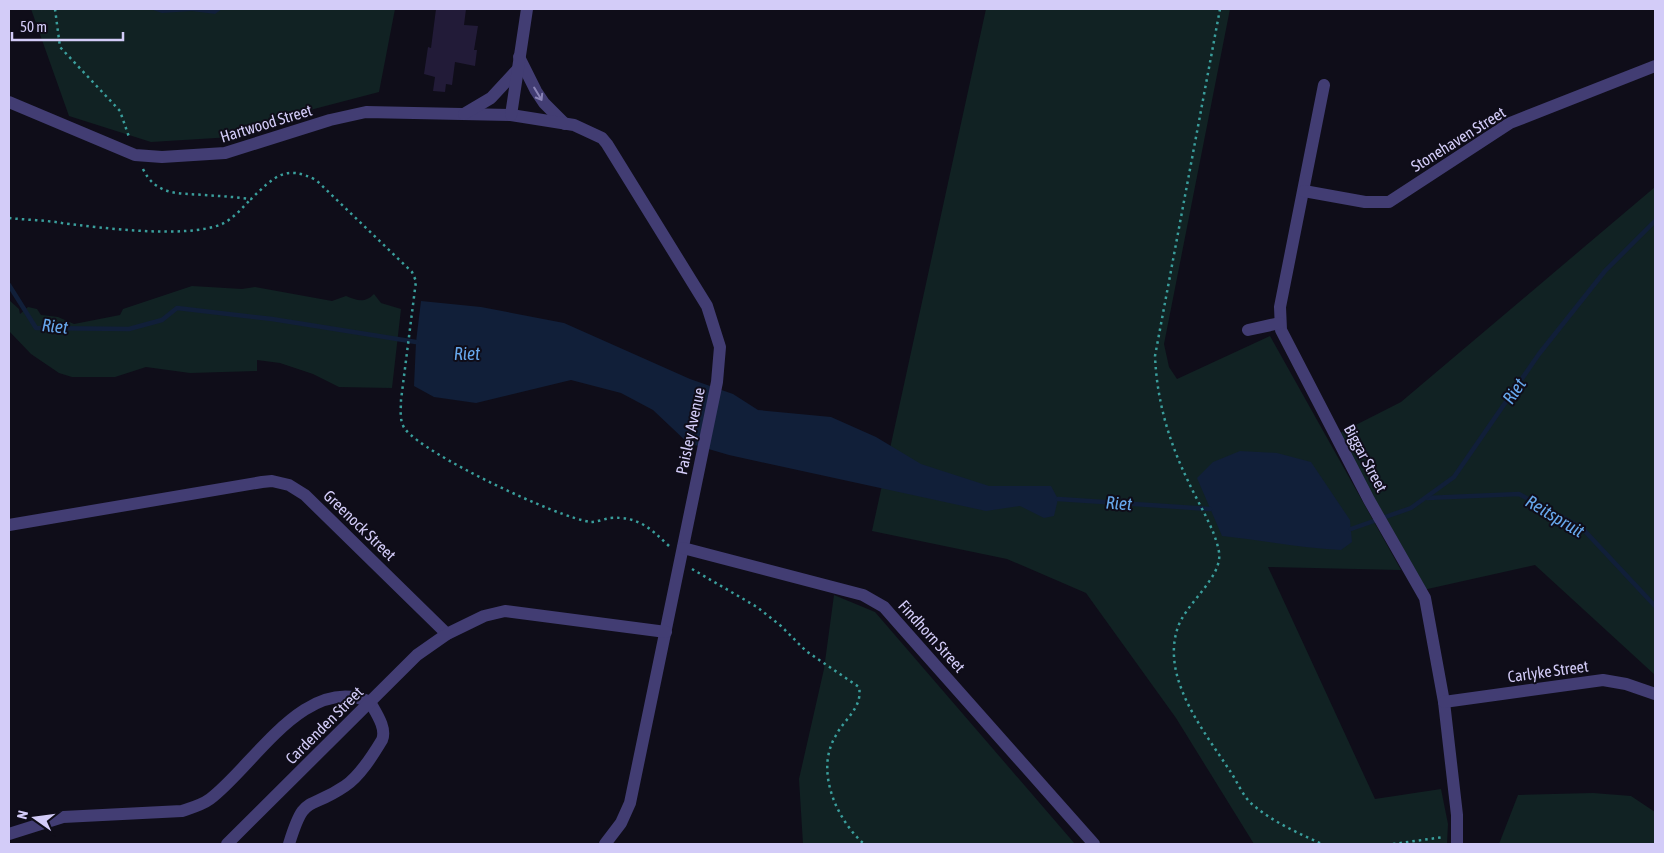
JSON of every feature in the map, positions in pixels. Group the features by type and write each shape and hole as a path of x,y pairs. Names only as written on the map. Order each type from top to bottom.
{"street":[{"path":"511,115 527,9"},
{"path":"464,114 491,98 519,63"},
{"path":"519,63 540,97 565,124"},
{"name":"Stonehaven Street","path":"1304,191 1365,202 1389,202 1510,123 1655,66"},
{"name":"Biggar Street","path":"1324,86 1280,307 1280,323 1284,336 1388,534 1426,598 1444,702 1458,840"},
{"name":"Hartwood Street","path":"9,102 135,155 162,157 225,154 330,120 366,112 511,115"},
{"name":"Paisley Avenue","path":"511,115 565,124 588,131 607,144 707,306 720,347 717,382 630,803 622,824 605,844"},
{"path":"1248,330 1280,323"},
{"name":"Greenock Street","path":"9,526 262,482 280,483 305,495 447,634"},
{"name":"Findhorn Street","path":"682,553 863,595 874,600 898,623 1094,844"},
{"path":"447,634 484,616 505,611 666,632"},
{"name":"Cardenden Street","path":"227,844 417,654 447,634"},
{"name":"Carlyke Street","path":"1444,702 1602,680 1626,684 1655,694"},
{"path":"9,834 63,817 182,811 191,808 209,800 287,722 301,712 326,699 346,695 370,702 384,732 382,740 352,781 337,791 306,806 296,820 289,844"}],"path":[{"path":"55,9 60,48 120,111 135,155 146,176 163,190 181,195 251,198"},
{"path":"1220,9 1155,356 1156,383 1163,416 1186,477 1217,543 1220,555 1217,567 1210,580 1185,611 1177,630 1175,662 1178,678 1199,723 1252,804 1286,827 1322,844"},
{"path":"9,218 61,222 86,227 161,231 207,228 224,223 272,180 288,172 302,172 316,180 412,272 416,282 400,419 404,428 411,435 493,485 551,509 592,522 625,518 653,529 682,553 697,574 763,612 781,626 806,651 860,687 859,702 834,738 828,764 829,789 838,811 852,833 864,844"},
{"path":"1393,844 1458,840"}],"shaded area":[{"path":"31,9 395,9 379,92 314,109 232,137 151,142 69,116"},
{"path":"986,9 1230,9 1164,344 1169,367 1177,379 1270,336 1401,570 1268,567 1375,799 1441,789 1448,824 1447,844 1254,844 1176,718 1086,593 1007,559 872,531"},
{"path":"1655,187 1655,675 1535,565 1423,590 1336,435 1401,402"},
{"path":"192,286 242,289 255,287 332,301 346,296 364,300 374,294 381,303 401,309 392,388 339,387 313,374 280,363 257,360 257,371 190,373 146,367 115,377 72,377 59,373 31,354 9,331 9,300 19,309 20,314 28,307 37,309 41,315 58,317 74,324 120,315 123,309"},
{"path":"834,595 875,612 1075,844 803,844 799,779 824,669"},
{"path":"1593,793 1631,796 1655,812 1655,844 1499,844 1518,795"}],"water":[{"path":"150,9 222,9 215,14 192,11 162,13"},
{"name":"Riet","path":"421,301 481,307 564,323 690,379 733,394 758,410 831,417 876,437 921,464 989,486 1051,486 1058,499 1054,516 1044,518 1020,506 986,511 729,455 688,443 653,410 621,393 571,380 476,403 434,397 414,386 416,342"},
{"path":"1240,451 1277,453 1311,462 1350,520 1352,542 1341,550 1311,548 1222,536 1197,478 1213,462"}],"building":[{"path":"436,9 466,9 464,25 478,26 474,50 477,50 475,66 455,62 452,85 446,84 445,92 433,91 435,77 424,74 428,47 431,48"}],"waterway":[{"name":"Riet","path":"1351,529 1411,508 1454,477 1539,354 1605,271 1655,221"},
{"name":"Riet","path":"9,285 36,328 129,329 162,320 177,308 272,319 416,342"},
{"name":"Reitspruit","path":"1427,498 1519,494 1582,528 1655,606"},
{"name":"Riet","path":"1058,499 1210,509"}]}
